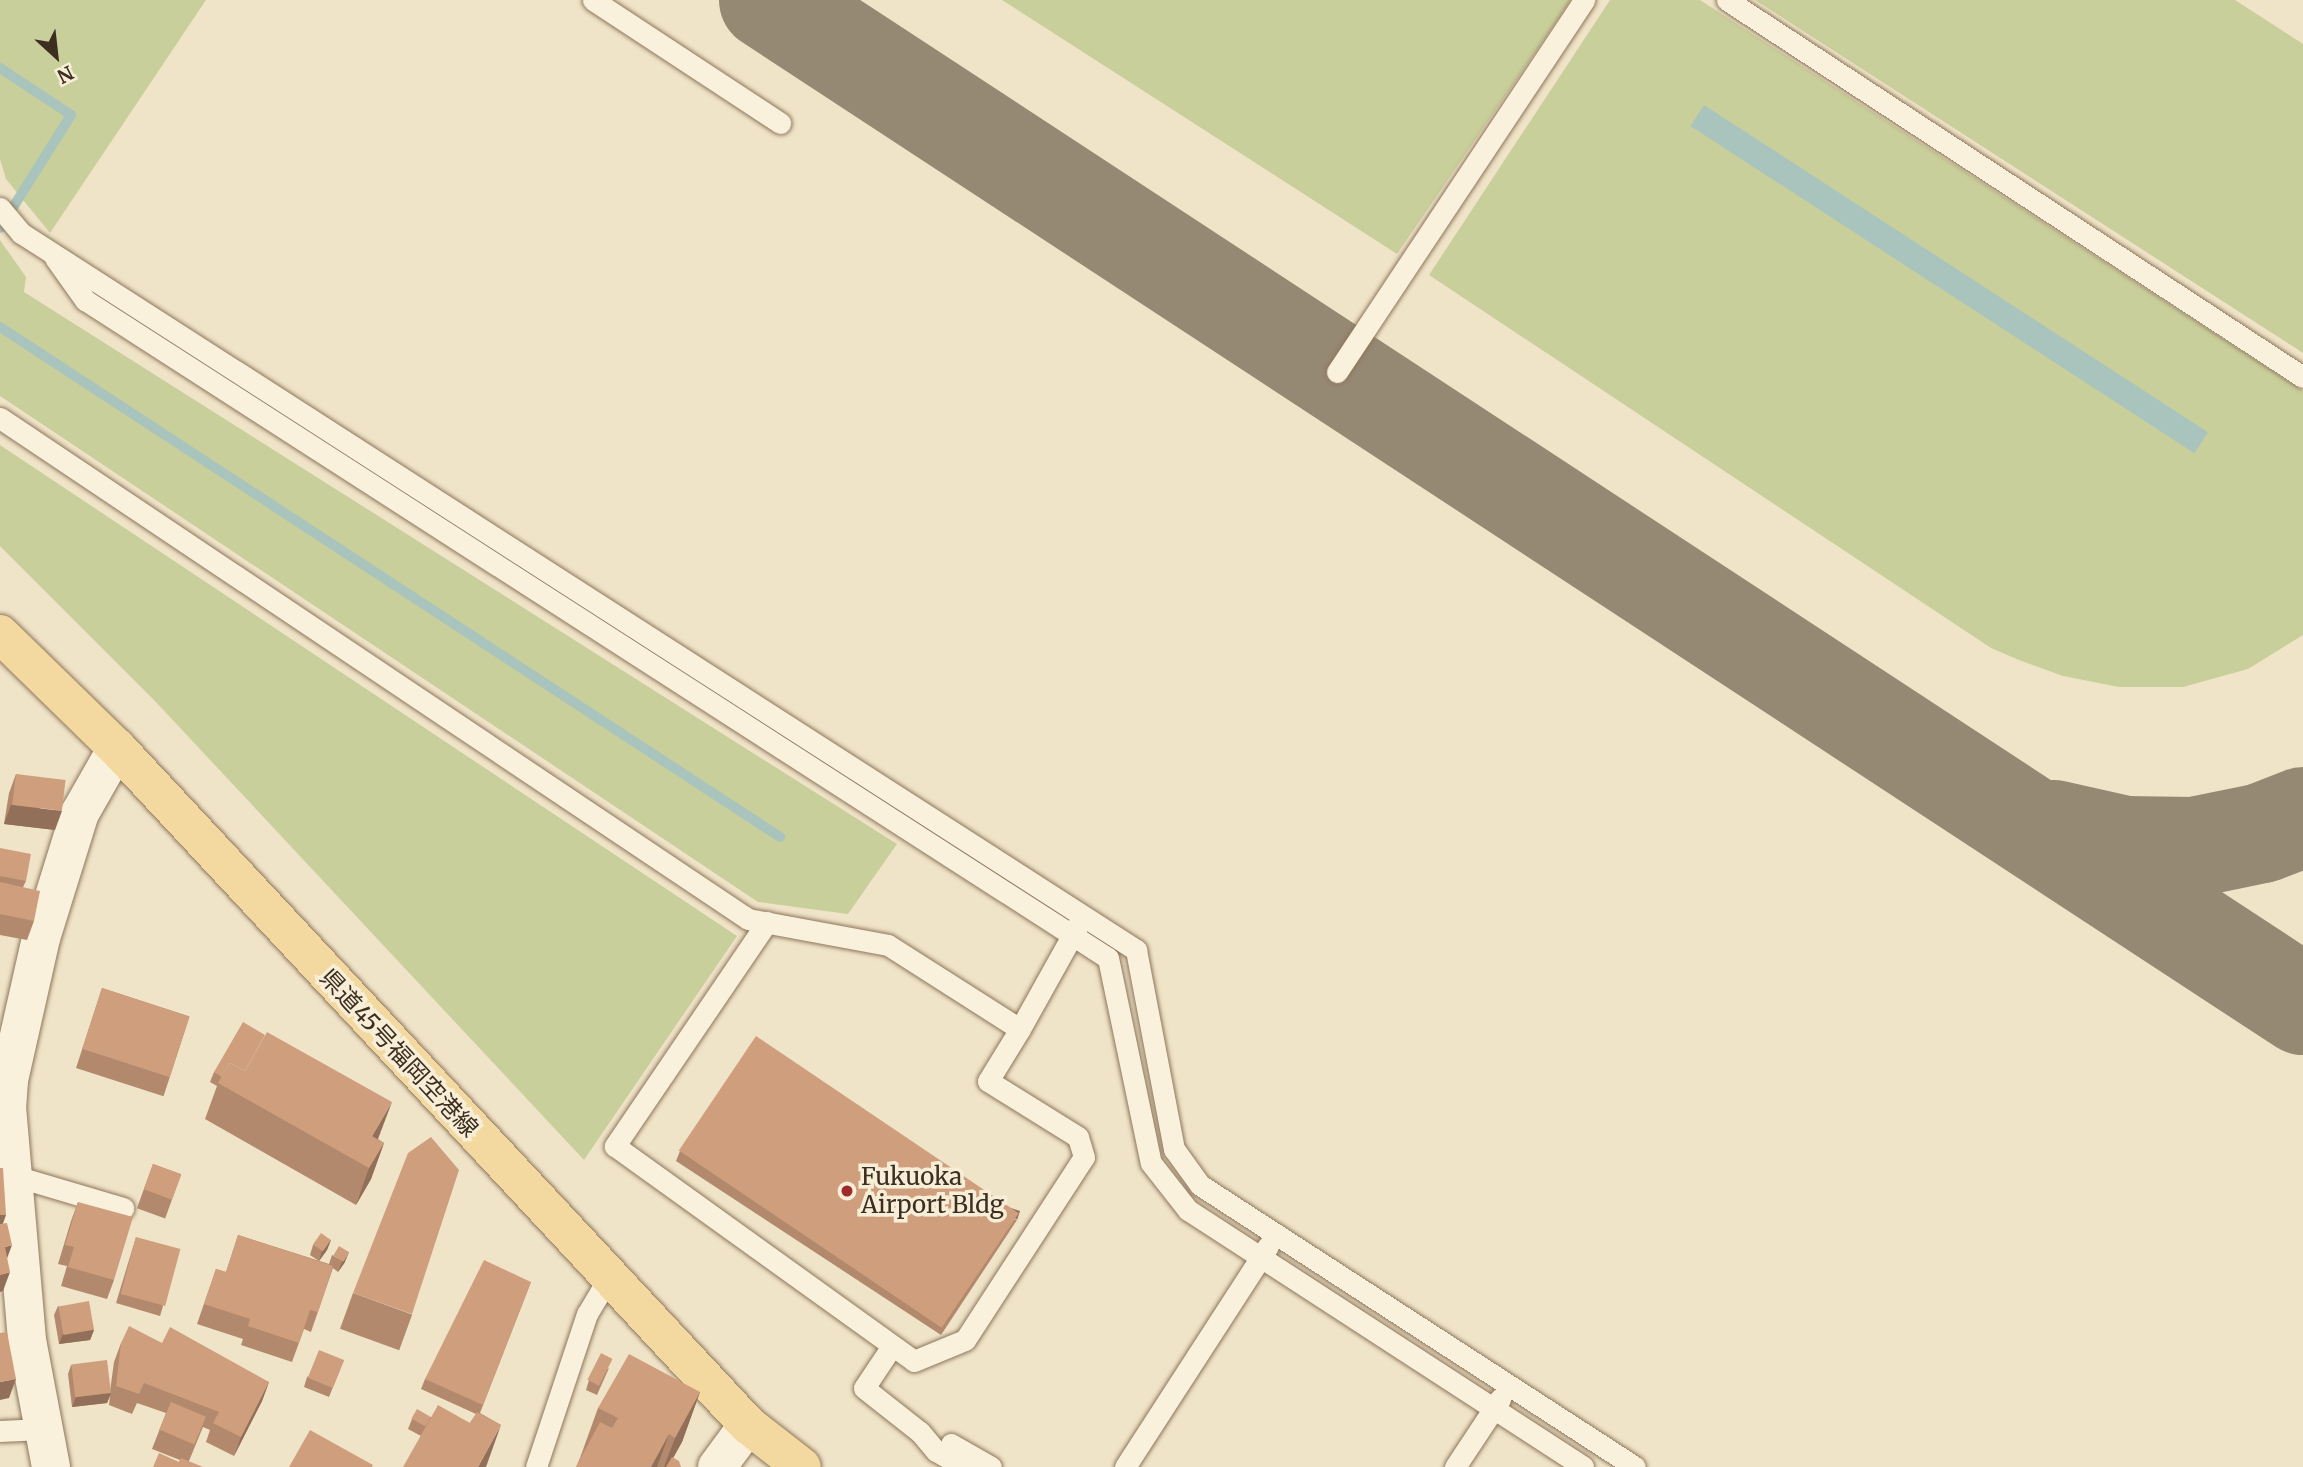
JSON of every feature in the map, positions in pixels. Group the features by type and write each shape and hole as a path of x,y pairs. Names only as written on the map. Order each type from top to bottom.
{"main road":[{"name":"県道45号福岡空港線","path":"0,634 117,748 748,1425 797,1465"}],"street":[{"path":"51,1467 12,1307 15,1176 5,1081 41,938 80,813 117,748"},
{"path":"717,1467 748,1425"}],"lane":[{"path":"593,0 780,123"},
{"path":"1336,372 1584,0"},
{"path":"1727,0 2303,377"},
{"path":"0,208 21,233 1136,950 1174,1149 1186,1170 1200,1185 1635,1467"},
{"path":"47,248 85,299 1108,958 1151,1163 1188,1210 1583,1467"},
{"path":"0,418 748,919 888,945 1020,1029"},
{"path":"767,922 615,1146 914,1361 965,1340 1084,1157 1078,1137 988,1081 1083,916"},
{"path":"15,1176 123,1208"},
{"path":"1125,1467 1276,1234"},
{"path":"536,1467 587,1314 609,1277"},
{"path":"892,1346 864,1388 919,1432 936,1451 964,1467"},
{"path":"1455,1467 1508,1385"},
{"path":"0,1431 42,1429"},
{"path":"919,1432 991,1467"}],"green space":[{"path":"0,0 206,0 50,233 6,179 0,159"},
{"path":"1002,0 1571,0 1397,254"},
{"path":"1610,0 1700,0 2303,391 2303,635 2248,669 2183,687 2119,687 2063,676 2019,660 1991,648 1429,275"},
{"path":"1755,0 2235,0 2303,44 2303,353"},
{"path":"0,240 26,277 24,292 897,844 848,914 758,902 0,396"},
{"path":"0,445 737,936 584,1160 154,700 0,546"}],"water":[{"path":"1704,105 2208,432 2194,453 1690,126"}],"building":[{"path":"16,774 66,780 62,811 12,805"},
{"path":"0,848 31,854 26,881 0,876"},
{"path":"0,882 40,891 34,921 0,914"},
{"path":"102,988 189,1016 170,1077 82,1049"},
{"path":"243,1022 265,1035 245,1071 230,1063 222,1077 214,1072"},
{"path":"267,1032 392,1102 372,1136 384,1143 369,1168 218,1083 230,1063 245,1071"},
{"name":"Fukuoka Airport Bldg","path":"756,1036 1019,1213 942,1328 679,1150"},
{"path":"431,1137 459,1170 412,1314 353,1293 408,1153"},
{"path":"153,1164 181,1174 172,1200 144,1189"},
{"path":"0,1168 3,1168 6,1215 0,1215"},
{"path":"78,1202 133,1217 114,1280 68,1267 74,1247 65,1245"},
{"path":"7,1223 12,1245 5,1247 10,1272 0,1275 0,1224"},
{"path":"321,1233 331,1240 323,1251 313,1244"},
{"path":"238,1235 333,1266 318,1312 310,1310 299,1343 248,1326 250,1319 204,1304 216,1269 226,1272"},
{"path":"136,1237 180,1249 165,1306 121,1294"},
{"path":"339,1246 349,1252 344,1262 333,1255"},
{"path":"484,1260 531,1282 483,1405 425,1379"},
{"path":"89,1301 94,1330 64,1335 58,1306"},
{"path":"129,1326 162,1343 170,1327 269,1382 241,1437 213,1423 219,1412 144,1383 139,1394 116,1386 121,1343"},
{"path":"7,1332 16,1379 0,1382 0,1333"},
{"path":"319,1350 344,1360 333,1388 308,1378"},
{"path":"601,1353 613,1359 599,1386 587,1380"},
{"path":"629,1354 700,1392 675,1438 669,1434 651,1467 576,1467 600,1422 612,1428 618,1418 598,1408"},
{"path":"107,1360 111,1393 75,1397 71,1364"},
{"path":"171,1402 206,1417 194,1444 159,1430"},
{"path":"438,1405 470,1423 477,1412 501,1425 478,1467 403,1467"},
{"path":"417,1409 431,1417 425,1427 411,1419"},
{"path":"310,1430 373,1465 372,1467 289,1467"},
{"path":"159,1453 179,1462 181,1458 203,1467 153,1467"},
{"path":"672,1457 679,1461 681,1467 666,1467"}],"waterway":[{"path":"0,68 71,115 0,228"},
{"path":"0,327 780,837"}],"taxiway":[{"path":"769,0 2303,1005"},
{"path":"2054,830 2125,846 2194,847 2262,833 2303,817"}],"place":[{"name":"Fukuoka Airport Bldg","path":"847,1191"}]}
